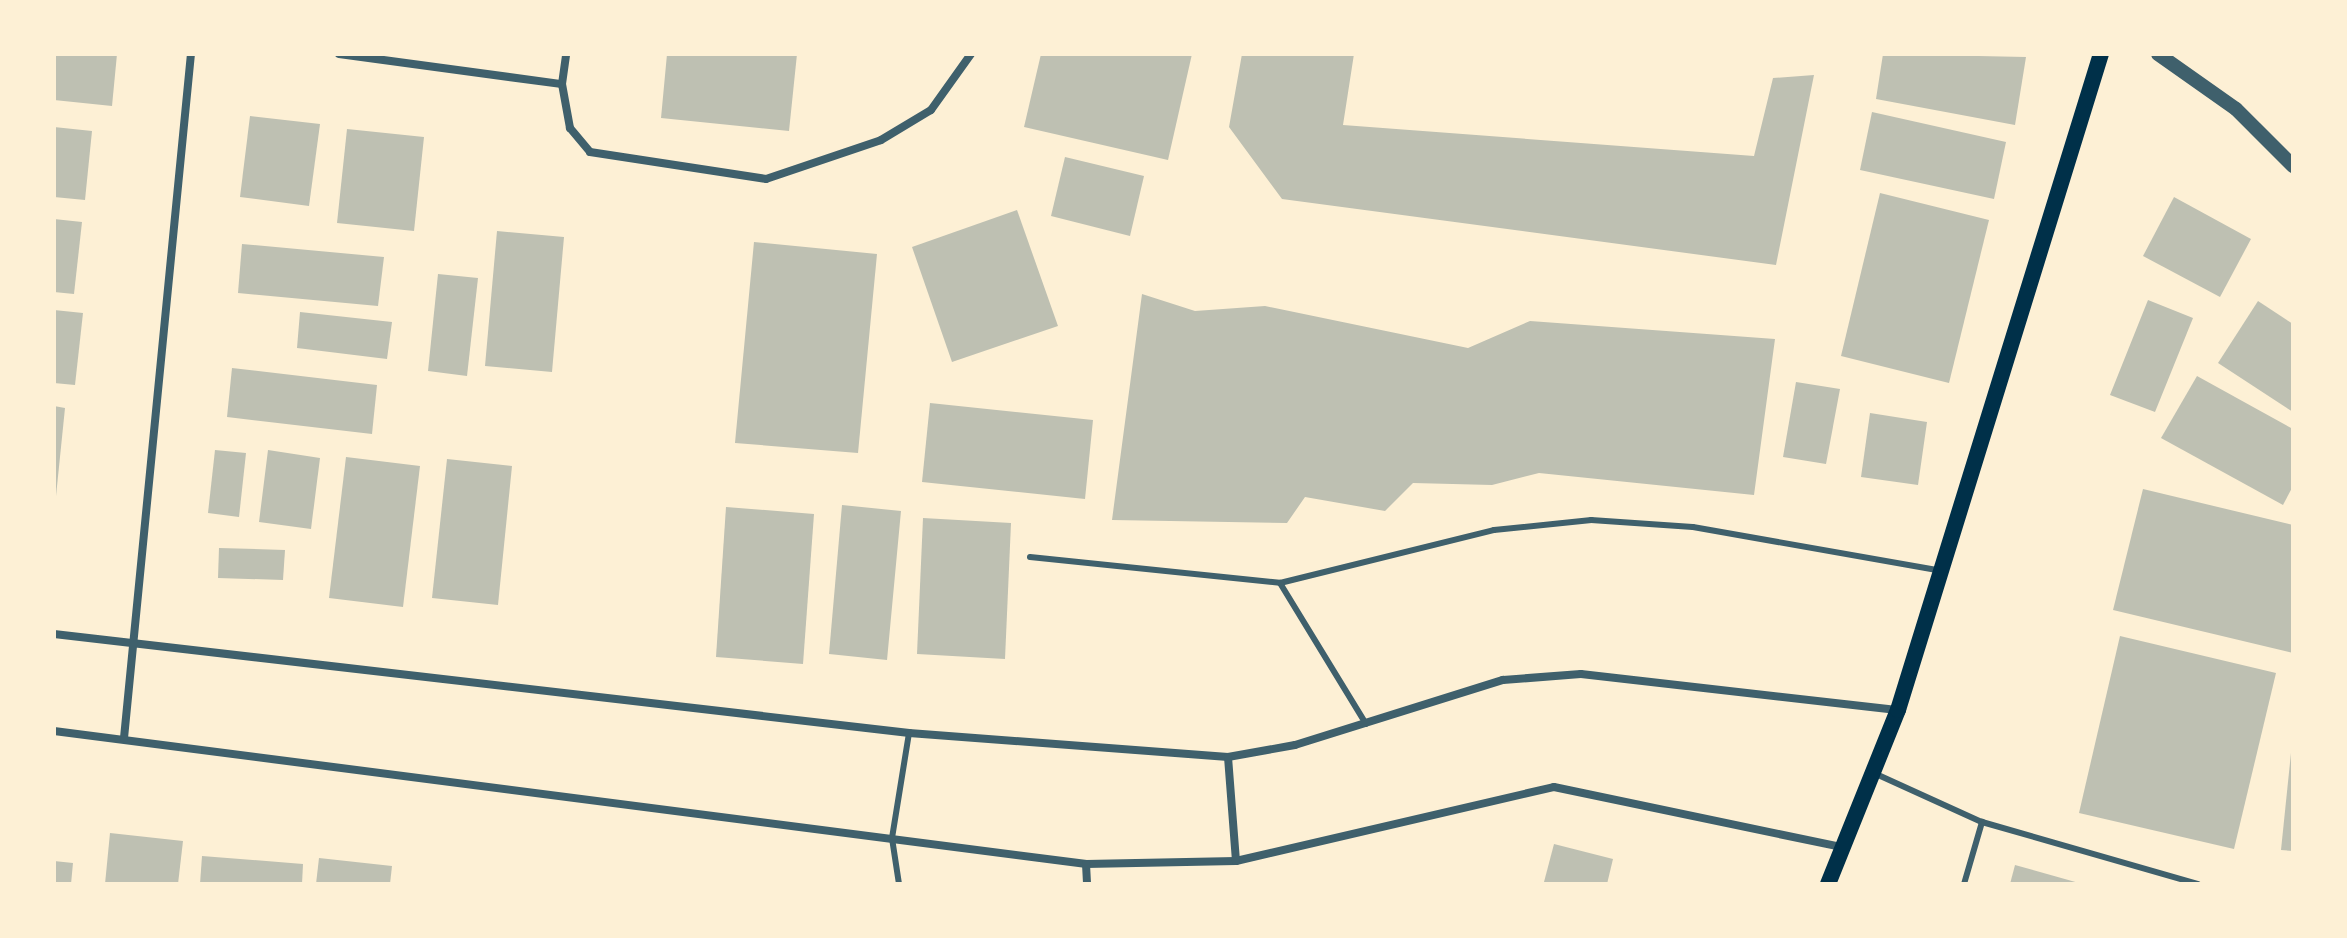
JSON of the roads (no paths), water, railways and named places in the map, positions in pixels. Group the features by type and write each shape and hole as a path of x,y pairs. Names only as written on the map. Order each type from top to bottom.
{"main road":[{"path":"1828,884 1898,710 2101,54"}],"street":[{"path":"124,738 191,54"},
{"path":"339,54 562,84"},
{"path":"566,54 562,84 570,128 590,152 766,179 831,160 918,117 971,54"},
{"path":"2158,54 2236,109 2293,166"},
{"path":"54,634 909,733 1228,757 1366,724 1503,680 1581,674 1898,710"},
{"path":"54,731 1086,864 1236,861 1554,787 1841,847"},
{"path":"1228,757 1236,861"},
{"path":"1086,864 1087,884"}],"lane":[{"path":"1030,557 1280,583 1494,530 1591,520 1693,527 1939,570"},
{"path":"1280,583 1366,724"},
{"path":"899,884 892,838 909,733"},
{"path":"1872,773 1982,822 2198,884"},
{"path":"1964,884 1982,822"}]}
